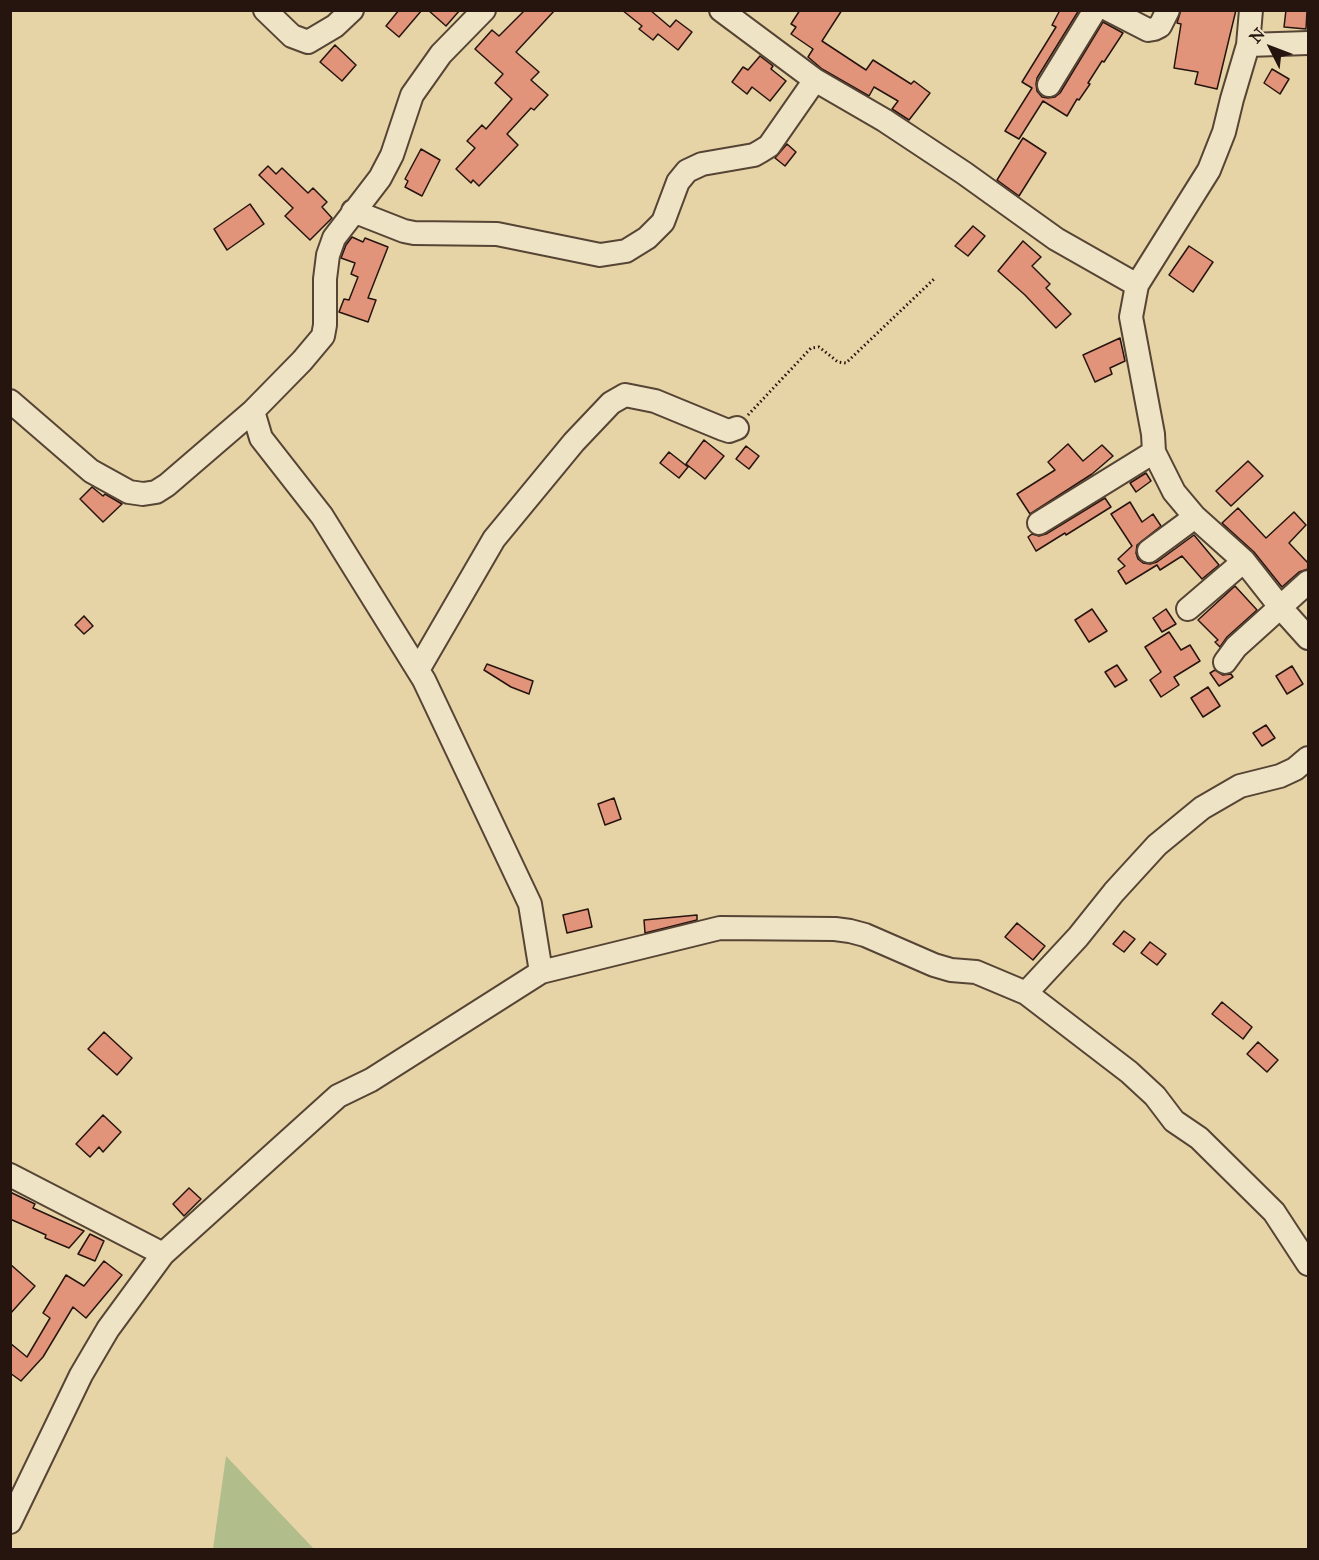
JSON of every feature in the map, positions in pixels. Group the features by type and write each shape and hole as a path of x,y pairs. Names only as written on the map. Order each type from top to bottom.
{"street":[{"path":"265,10 292,36 308,42 335,26 352,10"},
{"path":"10,401 91,471 129,492 143,494 156,492 166,485 253,411 303,361 322,336 325,325 325,279 328,255 334,238 380,178 392,155 412,95 441,54 484,10"},
{"path":"721,10 815,80 884,120 1056,239 1137,285"},
{"path":"1049,85 1095,10"},
{"path":"1109,10 1148,30 1160,26 1168,10"},
{"path":"1251,10 1248,45 1224,132 1209,170 1137,285 1131,317 1153,434 1154,452 1174,492 1195,517 1244,561 1308,638"},
{"path":"1248,45 1308,43"},
{"path":"353,211 414,233 497,234 600,255 626,251 656,231 663,222 678,182 687,171 702,164 761,152 769,146 815,80"},
{"path":"418,670 494,539 574,441 611,403 625,396 655,401 729,431 737,428"},
{"path":"253,411 261,438 322,516 418,670 530,904 541,972"},
{"path":"1039,523 1154,452"},
{"path":"1149,551 1195,517"},
{"path":"1188,609 1244,561"},
{"path":"1225,662 1236,647 1308,582"},
{"path":"1026,993 1078,937 1157,844 1197,813 1240,786 1280,776 1295,769 1308,758"},
{"path":"10,1522 81,1375 108,1329 163,1254 338,1096 371,1080 541,972 720,928 835,929 865,935 934,965 951,970 976,972 1026,993 1129,1072 1155,1096 1174,1121 1199,1138 1274,1212 1308,1264"},
{"path":"10,1175 163,1254"}],"path":[{"path":"737,428 811,348 819,347 838,362 846,363 934,279"}],"green space":[{"path":"226,1456 314,1549 213,1549"}],"building":[{"path":"399,10 422,10 399,37 386,26"},
{"path":"428,10 460,10 446,26"},
{"path":"525,10 555,10 516,52 539,72 531,80 548,95 534,110 531,108 507,134 518,145 479,186 473,180 471,183 456,169 475,148 467,141 482,125 486,129 512,99 495,83 503,74 475,49 492,30 499,36"},
{"path":"622,10 650,10 670,27 676,20 692,32 678,50 658,34 653,40 639,29 642,26"},
{"path":"800,10 842,10 822,41 866,70 873,60 911,84 914,81 930,93 909,120 892,109 898,101 874,87 869,96 822,69 808,57 813,49 791,34 796,27 791,24"},
{"path":"1060,10 1079,10 1037,78 1037,91 1042,97 1055,97 1060,93 1103,22 1123,33 1067,116 1043,101 1019,139 1005,131 1032,88 1022,82 1056,27 1052,25"},
{"path":"1181,10 1236,10 1217,89 1195,84 1198,72 1174,68 1181,24 1177,23"},
{"path":"1286,10 1307,11 1306,29 1284,27"},
{"path":"335,45 356,65 342,81 320,62"},
{"path":"760,56 773,66 771,69 786,81 770,101 752,87 747,94 732,82 743,67 748,70"},
{"path":"1272,69 1289,79 1280,94 1264,83"},
{"path":"1023,138 1046,153 1019,196 997,180"},
{"path":"787,144 796,152 785,166 775,158"},
{"path":"421,149 440,160 422,196 405,187 408,181 405,179"},
{"path":"268,166 276,174 282,168 308,193 313,188 327,202 322,207 332,218 310,240 285,216 293,208 259,175"},
{"path":"250,204 264,224 227,250 214,229"},
{"path":"973,226 985,236 968,256 955,246"},
{"path":"352,237 363,242 365,238 388,247 368,298 376,300 368,322 339,312 344,299 349,300 358,277 351,274 355,263 341,258"},
{"path":"1023,241 1041,257 1032,266 1050,284 1046,288 1071,314 1056,328 1025,295 998,271"},
{"path":"1189,246 1213,262 1193,292 1169,275"},
{"path":"1120,338 1125,361 1110,368 1112,374 1095,382 1083,355"},
{"path":"704,440 724,456 705,479 686,464"},
{"path":"1068,444 1083,461 1102,445 1113,456 1092,474 1030,514 1017,494 1055,470 1048,462"},
{"path":"746,446 759,456 749,469 736,459"},
{"path":"669,452 688,467 679,478 660,463"},
{"path":"1248,461 1263,476 1231,506 1216,491"},
{"path":"1146,473 1151,481 1136,492 1130,483"},
{"path":"92,487 103,496 105,494 122,504 103,522 80,499"},
{"path":"1105,498 1111,507 1036,551 1028,537 1032,534 1039,536 1046,534"},
{"path":"1130,502 1142,522 1153,514 1161,526 1137,545 1138,559 1143,563 1157,562 1194,535 1219,565 1202,579 1182,556 1160,570 1157,565 1126,584 1118,571 1125,566 1118,559 1132,546 1111,514"},
{"path":"1238,508 1266,538 1294,512 1306,525 1289,543 1308,563 1308,569 1299,572 1282,587 1254,552 1222,523"},
{"path":"1235,586 1257,610 1227,637 1220,647 1215,642 1218,640 1198,620"},
{"path":"1092,609 1107,631 1089,642 1075,620"},
{"path":"1166,609 1176,624 1162,632 1153,618"},
{"path":"84,616 93,626 84,634 75,625"},
{"path":"1169,632 1181,650 1190,645 1200,661 1174,677 1179,685 1161,697 1150,680 1161,672 1145,647"},
{"path":"487,664 533,681 529,694 511,687 484,670"},
{"path":"1117,665 1127,680 1115,687 1105,672"},
{"path":"1292,666 1303,684 1287,694 1276,676"},
{"path":"1215,670 1223,675 1231,674 1233,677 1219,686 1210,673"},
{"path":"1208,687 1220,706 1203,717 1191,698"},
{"path":"1266,725 1275,738 1262,746 1253,733"},
{"path":"614,798 621,819 605,825 598,804"},
{"path":"588,909 592,927 567,933 563,915"},
{"path":"697,915 697,920 645,933 644,920"},
{"path":"1017,923 1045,946 1033,960 1005,937"},
{"path":"1124,931 1135,939 1124,952 1113,944"},
{"path":"1150,942 1166,954 1157,965 1141,953"},
{"path":"1222,1002 1252,1027 1243,1039 1212,1014"},
{"path":"104,1032 132,1058 117,1075 88,1049"},
{"path":"1258,1042 1278,1060 1267,1072 1247,1054"},
{"path":"103,1115 121,1132 103,1152 99,1147 90,1157 76,1144"},
{"path":"189,1188 201,1199 184,1216 173,1204"},
{"path":"10,1192 35,1204 33,1208 84,1231 69,1248 45,1238 46,1235 10,1219"},
{"path":"90,1234 104,1241 95,1261 78,1254"},
{"path":"104,1261 122,1275 86,1318 73,1307 43,1357 21,1381 10,1373 10,1343 27,1357 50,1318 43,1313 66,1275 84,1286"},
{"path":"10,1264 35,1286 10,1314"}]}
